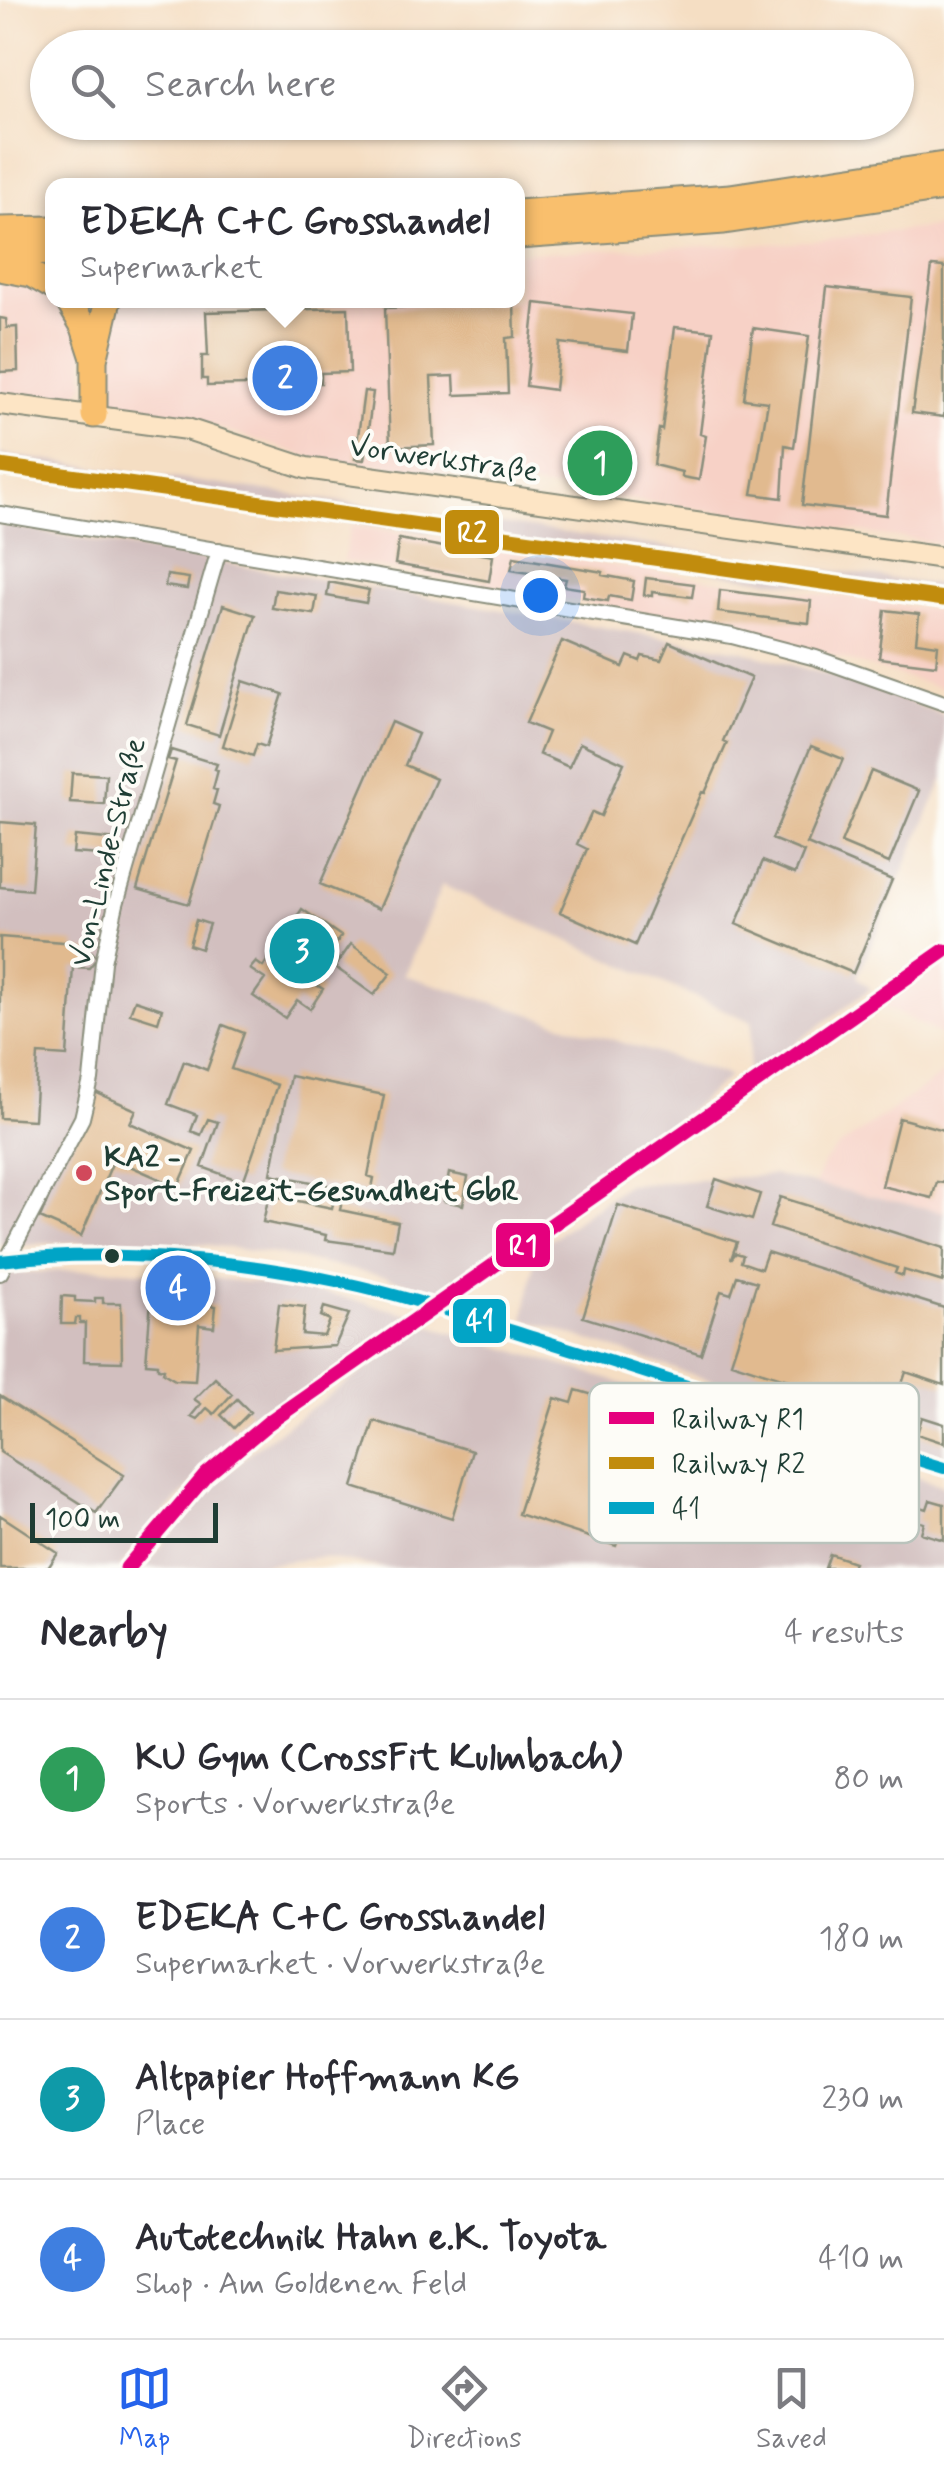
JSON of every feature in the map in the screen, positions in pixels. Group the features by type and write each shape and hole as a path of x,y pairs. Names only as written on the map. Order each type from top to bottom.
{"highway":[{"path":"525,213 730,198 944,165"},
{"path":"525,236 724,222 939,190"},
{"path":"0,230 45,228"},
{"path":"0,254 45,252"},
{"path":"0,268 31,274 45,282"},
{"path":"73,308 84,327 94,360"},
{"path":"94,416 94,360 106,308"}],"street":[{"name":"Vorwerkstraße","path":"0,404 188,429 306,468 944,558"},
{"path":"0,514 732,636 816,658 944,703"},
{"name":"Von-Linde-Straße","path":"3,1264 82,1118 91,1080 103,962 116,904 218,550"},
{"path":"3,1264 140,1257 222,1263 342,1282 679,1383"},
{"path":"919,1460 944,1468"}],"shaded area":[{"path":"944,226 944,544 371,463 362,469 322,461 176,414 127,407 111,397 107,371 103,370 114,308 525,308 525,253 793,243"},
{"path":"0,272 45,291 45,308 65,308 84,338 84,385 77,395 54,401 0,396"},
{"path":"0,454 944,586 944,605 0,472"},
{"path":"0,525 743,651 860,684 944,715 944,778 857,977 871,988 747,1079 752,1022 442,885 404,975 730,1076 616,1172 440,1294 386,1277 281,1255 208,1245 0,1245"},
{"path":"351,525 944,611 944,689 753,632 343,561"},
{"path":"944,960 944,1036 881,1005"},
{"path":"944,1073 944,1212 815,1184 824,1162 839,1147"},
{"path":"772,1175 944,1212 944,1458 919,1450 919,1383 717,1383 524,1319 536,1250 626,1185"},
{"path":"100,1269 280,1286 413,1315 223,1452 119,1568 0,1568 0,1274"},
{"path":"428,1325 621,1383 589,1383 589,1543 919,1543 919,1478 944,1486 944,1568 385,1568 320,1557 239,1568 144,1568 200,1497 254,1449"}],"building":[{"path":"932,266 944,267 944,417 912,413"},
{"path":"827,287 911,297 886,515 802,505"},
{"path":"535,303 632,314 628,351 560,343 555,390 526,386"},
{"path":"348,308 350,372 321,373 321,383 207,386 207,379 202,379 202,356 208,356 206,312"},
{"path":"385,308 514,308 515,337 506,338 508,393 455,395 454,376 431,377 434,445 390,447"},
{"path":"0,318 6,319 7,328 17,327 18,371 0,372"},
{"path":"675,327 713,331 700,434 706,436 699,480 654,465"},
{"path":"753,328 809,336 794,447 785,445 782,498 752,494 768,402 744,399"},
{"path":"364,391 373,392 364,460 355,459"},
{"path":"577,448 625,454 622,479 574,473"},
{"path":"399,539 493,556 489,581 395,564"},
{"path":"514,557 634,581 631,600 583,597 584,589 564,586 566,579 511,570"},
{"path":"167,575 189,578 187,589 165,586"},
{"path":"646,578 694,584 692,597 652,592 652,596 644,595"},
{"path":"329,582 369,590 366,603 327,596"},
{"path":"275,590 317,596 314,614 272,608"},
{"path":"720,590 811,601 809,623 718,612"},
{"path":"223,605 255,615 219,735 187,725"},
{"path":"885,610 919,614 916,642 938,645 936,665 879,658"},
{"path":"562,641 623,667 628,656 640,661 642,656 661,660 669,642 751,678 723,741 727,743 635,945 560,912 587,849 577,844 592,812 601,816 624,763 580,743 569,767 539,754 548,732 526,723"},
{"path":"243,681 283,694 266,747 257,744 253,756 223,746"},
{"path":"391,722 418,734 405,765 436,779 379,909 320,884"},
{"path":"811,746 843,759 807,844 892,880 853,973 736,924 763,861 795,874 804,852 772,839"},
{"path":"171,750 217,764 218,770 213,804 219,806 189,904 137,889 176,761 168,759"},
{"path":"871,771 919,791 889,863 841,843"},
{"path":"72,773 106,775 104,804 70,802"},
{"path":"0,822 36,825 31,890 0,887"},
{"path":"75,836 117,840 116,856 73,853"},
{"path":"302,909 341,936 310,981 323,989 310,1009 297,1000 285,1018 253,996 265,979 250,969 256,962 263,967"},
{"path":"196,920 209,924 201,949 189,945"},
{"path":"0,937 75,943 74,949 92,952 97,958 89,968 73,967 67,1056 38,1054 34,1120 0,1118"},
{"path":"351,944 391,973 374,995 335,967"},
{"path":"135,1000 162,1009 158,1022 130,1013"},
{"path":"223,1025 244,1033 231,1069 277,1085 243,1182 202,1167 218,1122 208,1119 201,1135 191,1131 197,1115 168,1104 184,1061 207,1070"},
{"path":"290,1076 384,1095 368,1176 374,1178 371,1193 345,1188 340,1210 398,1222 393,1249 325,1240 326,1235 263,1222 269,1195 332,1208 337,1187 271,1174"},
{"name":"KA2 - Sport-Freizeit-Gesundheit GbR","path":"95,1092 136,1110 130,1123 194,1151 178,1187 114,1159 81,1236 40,1218"},
{"path":"899,1118 944,1130 944,1183 937,1182 932,1198 882,1186"},
{"path":"449,1173 468,1177 463,1205 444,1201"},
{"path":"716,1179 760,1194 752,1220 707,1206"},
{"path":"780,1197 944,1248 943,1282 904,1270 903,1276 895,1273 897,1268 770,1227"},
{"path":"618,1205 737,1242 731,1259 736,1253 743,1255 741,1262 761,1269 767,1252 944,1308 944,1385 906,1372 902,1383 797,1383 731,1362 757,1282 737,1276 731,1294 721,1291 701,1354 583,1317"},
{"path":"153,1274 200,1279 201,1304 216,1306 214,1327 199,1325 195,1381 175,1380 163,1373 158,1364 146,1363"},
{"path":"62,1296 75,1297 75,1301 95,1302 95,1298 103,1298 103,1303 121,1303 122,1362 84,1361 85,1323 76,1318 75,1324 61,1324"},
{"path":"279,1304 305,1307 302,1334 324,1336 330,1320 321,1316 324,1307 349,1314 335,1346 273,1350"},
{"path":"215,1378 232,1394 214,1414 207,1408 197,1419 191,1416 201,1404 194,1399"},
{"path":"576,1390 589,1394 589,1537 518,1514 555,1398 572,1403"},
{"path":"0,1396 124,1475 96,1513 0,1452"},
{"path":"237,1399 250,1412 234,1428 221,1415"},
{"path":"922,1417 944,1424 944,1443 919,1435"},
{"path":"374,1421 472,1451 452,1518 353,1487"},
{"path":"930,1500 944,1504 944,1540 921,1533 924,1523 919,1522 919,1514 921,1507 927,1509"},
{"path":"0,1515 58,1553 48,1568 0,1568"},
{"path":"830,1554 854,1562 852,1568 825,1568"}],"railway":[{"path":"127,1568 206,1475 268,1423 944,951"}],"rail line":[{"name":"R2","path":"0,466 944,599"},
{"name":"R1","path":"127,1568 206,1475 268,1423 944,951"}],"transit line":[{"name":"41","path":"0,1261 127,1256 215,1262 300,1274 440,1308 677,1383"},
{"name":"41","path":"919,1460 944,1468"}],"place":[{"name":"EDEKA C+C Grosshandel","path":"285,378"},
{"name":"KU Gym (CrossFit Kulmbach)","path":"600,463"},
{"name":"Altpapier Hoffmann KG","path":"302,951"},
{"name":"KA2 - Sport-Freizeit-Gesundheit GbR","path":"84,1173"},
{"name":"Autotechnik Hahn e.K. Toyota","path":"178,1288"}]}
